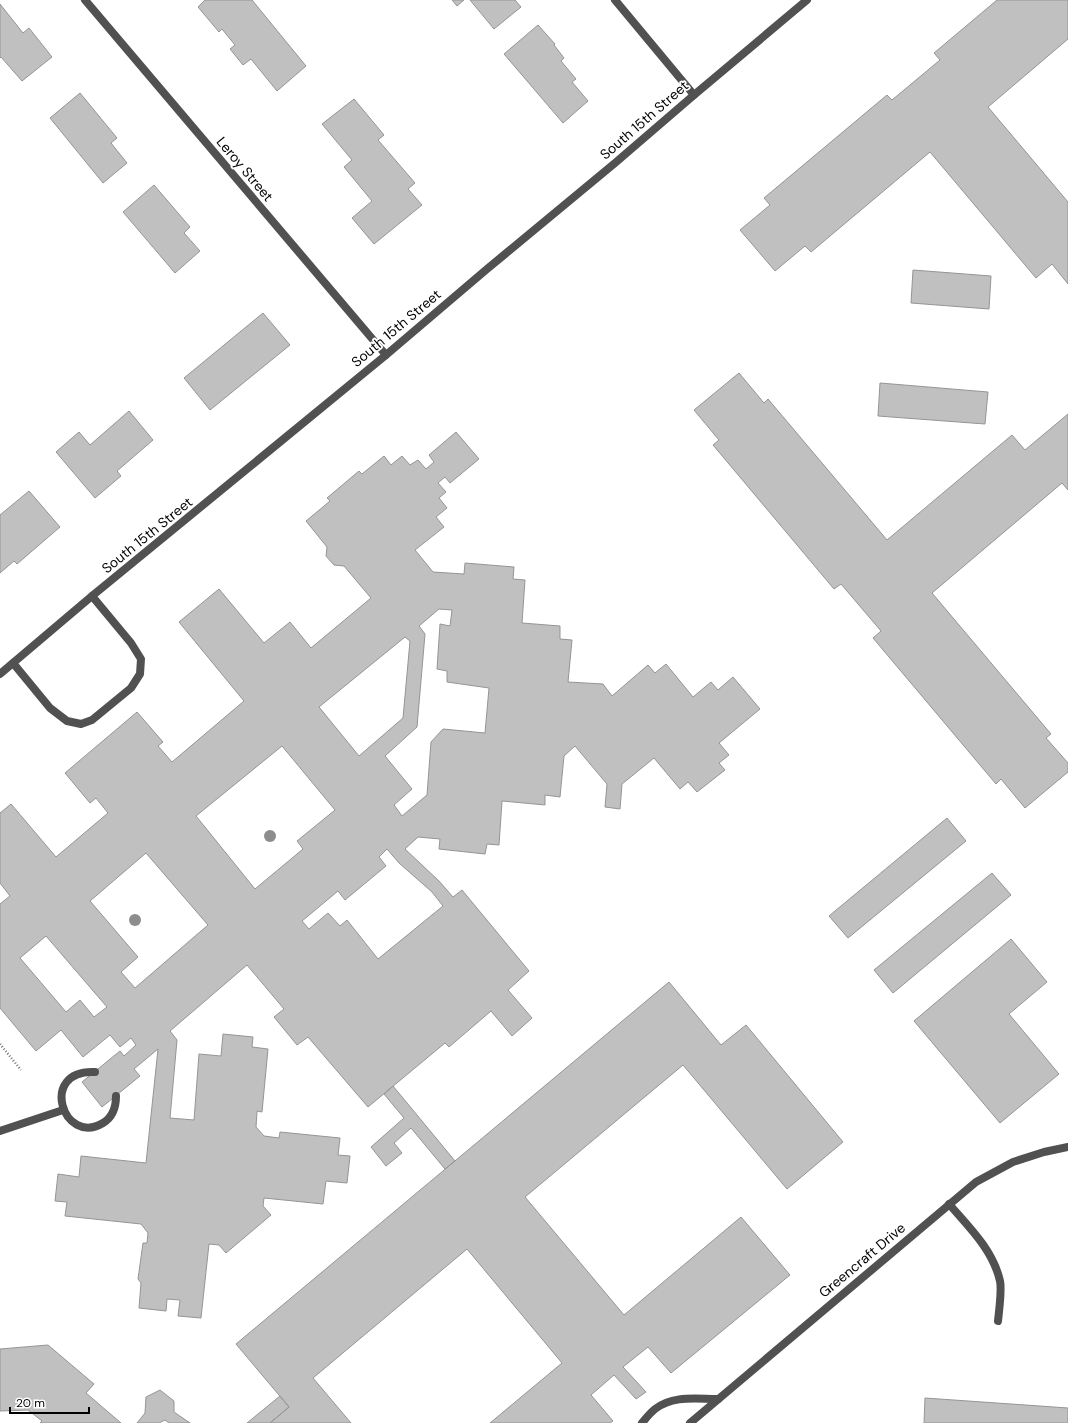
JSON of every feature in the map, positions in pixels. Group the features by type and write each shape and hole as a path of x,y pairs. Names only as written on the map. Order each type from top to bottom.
{"street":[{"name":"Leroy Street","path":"85,0 386,355"},
{"path":"615,0 694,95"},
{"name":"South 15th Street","path":"0,674 92,596 386,355 486,269 615,163 807,0"},
{"path":"13,663 50,708 67,721 81,724 92,720 131,688 140,674 142,659 131,643 92,596"},
{"path":"95,1072 86,1071 78,1073 70,1078 65,1084 61,1097 63,1110 67,1117 74,1123 82,1126 91,1127 100,1125 107,1121 112,1114 116,1106 116,1096"},
{"path":"0,1131 63,1110"},
{"name":"Greencraft Drive","path":"690,1423 976,1182 1013,1162 1044,1152 1068,1147"},
{"path":"949,1204 979,1238 994,1264 1000,1282 998,1321"},
{"path":"642,1423 653,1410 667,1401 683,1398 718,1399"}],"path":[{"path":"0,1044 21,1070"}],"building":[{"path":"205,0 252,0 306,66 277,91 251,59 243,65 230,49 235,45 222,29 219,32 198,7"},
{"path":"452,0 464,0 457,6"},
{"path":"470,0 515,0 521,7 494,29"},
{"path":"997,0 1068,0 1068,39 988,107 1068,202 1068,284 1052,264 1036,278 930,152 811,252 805,246 775,271 740,230 770,205 764,198 887,95 892,100 940,60 934,53"},
{"path":"0,4 23,33 29,28 52,57 22,81 1,57 0,58"},
{"path":"538,25 555,44 554,45 564,58 561,61 576,79 572,82 588,101 563,123 504,54"},
{"path":"80,93 117,138 111,143 127,163 103,183 50,118"},
{"path":"354,99 384,135 378,140 415,183 408,189 422,205 374,244 352,218 372,201 344,167 352,160 322,124"},
{"path":"154,185 190,227 184,233 200,251 175,273 123,212"},
{"path":"913,270 991,276 989,309 911,303"},
{"path":"263,313 290,345 210,410 184,378"},
{"path":"739,373 764,403 768,399 887,540 1012,435 1025,450 1068,414 1068,490 1062,483 932,593 1051,734 1046,738 1068,763 1068,772 1025,808 1001,779 996,784 873,638 881,631 841,584 834,589 713,445 719,440 694,410"},
{"path":"880,383 988,392 985,424 878,416"},
{"path":"129,411 153,440 117,471 121,476 95,498 56,452 79,432 90,445"},
{"path":"456,432 479,459 450,483 445,477 438,483 446,492 439,498 447,508 436,517 444,527 415,550 433,572 464,574 465,563 514,567 513,579 525,580 522,623 560,626 560,639 572,640 568,682 603,684 612,696 648,665 655,673 666,664 693,697 711,682 718,690 733,677 760,709 719,743 729,755 719,763 725,770 697,792 688,782 680,789 654,758 622,784 620,809 605,807 607,784 575,746 564,756 560,797 545,795 545,805 502,801 499,845 487,844 485,854 439,849 440,839 418,837 405,849 439,881 453,897 462,890 529,971 508,990 532,1018 512,1036 491,1011 449,1047 445,1043 368,1107 308,1037 297,1045 274,1017 284,1009 247,965 170,1031 177,1040 170,1118 194,1120 199,1054 221,1056 223,1034 253,1037 252,1047 268,1049 262,1112 257,1111 256,1127 264,1136 279,1138 280,1132 340,1138 338,1155 350,1156 347,1183 326,1181 323,1204 264,1198 263,1206 271,1215 226,1253 219,1245 209,1244 201,1318 178,1316 180,1300 167,1299 166,1311 139,1308 141,1283 138,1279 143,1243 147,1243 148,1233 141,1224 65,1216 67,1202 55,1201 58,1174 79,1177 81,1156 146,1163 158,1049 134,1069 140,1076 102,1107 82,1082 120,1051 124,1056 136,1045 131,1038 120,1047 110,1035 83,1057 61,1030 36,1051 0,1008 0,904 10,896 0,883 0,813 11,804 56,857 108,813 96,798 90,803 65,773 137,712 163,742 158,746 172,762 244,701 179,622 219,589 264,643 290,622 311,648 371,598 344,566 334,565 326,556 327,547 306,521 330,501 327,498 359,471 362,474 384,456 391,465 402,456 410,465 418,460 426,469 434,462 429,455","holes":["439,609 452,610 450,626 440,624 437,669 447,671 447,682 489,688 485,733 443,729 431,742 427,795 402,816 394,805 412,789 385,756 417,727 425,634 419,626","405,637 410,641 403,718 359,756 319,707","282,746 335,810 297,841 303,849 255,889 196,816","387,849 399,863 432,892 443,906 378,959 347,920 340,926 328,913 309,929 302,921 338,891 345,900 386,866 379,857","146,853 208,925 135,988 121,972 138,957 90,901","46,936 107,1007 94,1017 80,1000 66,1012 20,958"]},
{"path":"29,491 60,527 17,564 14,561 0,573 0,515"},
{"path":"947,818 966,841 848,938 829,916"},
{"path":"992,873 1011,895 893,993 874,970"},
{"path":"1011,939 1047,982 1009,1014 1059,1074 1000,1123 914,1021"},
{"path":"669,982 721,1045 746,1025 843,1142 787,1189 683,1065 525,1197 624,1315 741,1217 790,1275 671,1373 648,1347 623,1367 646,1392 636,1399 614,1375 591,1395 613,1421 610,1423 490,1423 562,1363 467,1249 313,1378 351,1423 270,1423 289,1407 236,1344"},
{"path":"393,1086 455,1161 445,1169 411,1128 394,1143 402,1153 386,1166 371,1147 404,1118 384,1094"},
{"path":"48,1345 94,1384 86,1393 121,1423 40,1423 42,1421 28,1410 0,1411 0,1349"},
{"path":"160,1390 174,1401 174,1412 190,1423 169,1423 165,1420 159,1423 137,1423 145,1413 146,1397"},
{"path":"280,1396 289,1407 270,1423 247,1423"},
{"path":"925,1398 1068,1408 1068,1423 924,1423"}]}
